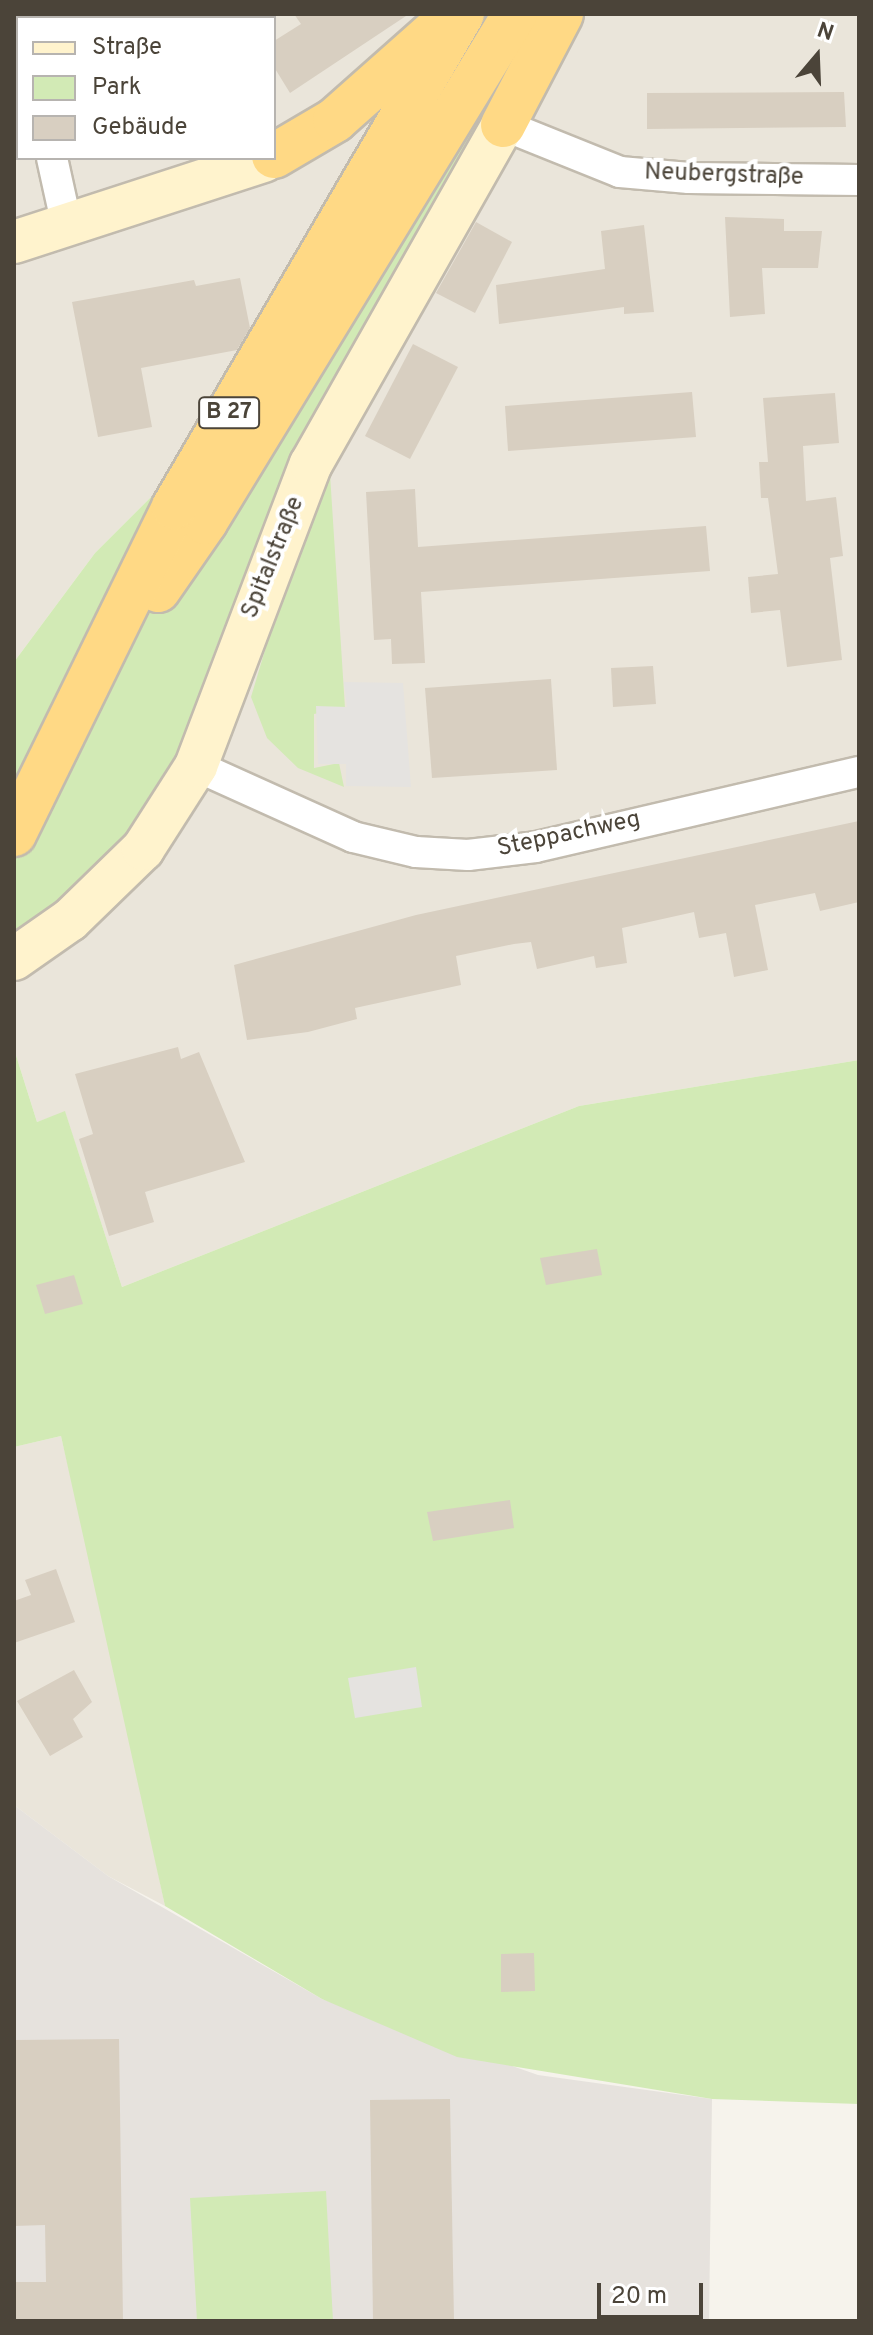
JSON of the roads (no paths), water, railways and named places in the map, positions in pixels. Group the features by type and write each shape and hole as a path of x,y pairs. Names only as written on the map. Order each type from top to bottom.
{"highway":[{"path":"276,153 370,92 453,14"},
{"name":"B 27","path":"14,834 88,690 174,507 462,14"},
{"name":"B 27","path":"88,690 205,522 515,14"},
{"path":"503,125 561,14"}],"main road":[{"name":"Spitalstraße","path":"14,959 70,920 143,849 196,766 311,464 503,125"},
{"path":"14,242 263,160"}],"street":[{"name":"Neubergstraße","path":"503,125 620,172 689,178 859,180"},
{"path":"52,160 67,226"},
{"path":"859,161 859,180"},
{"name":"Steppachweg","path":"196,766 353,837 416,852 468,855 536,847 859,772"}]}
